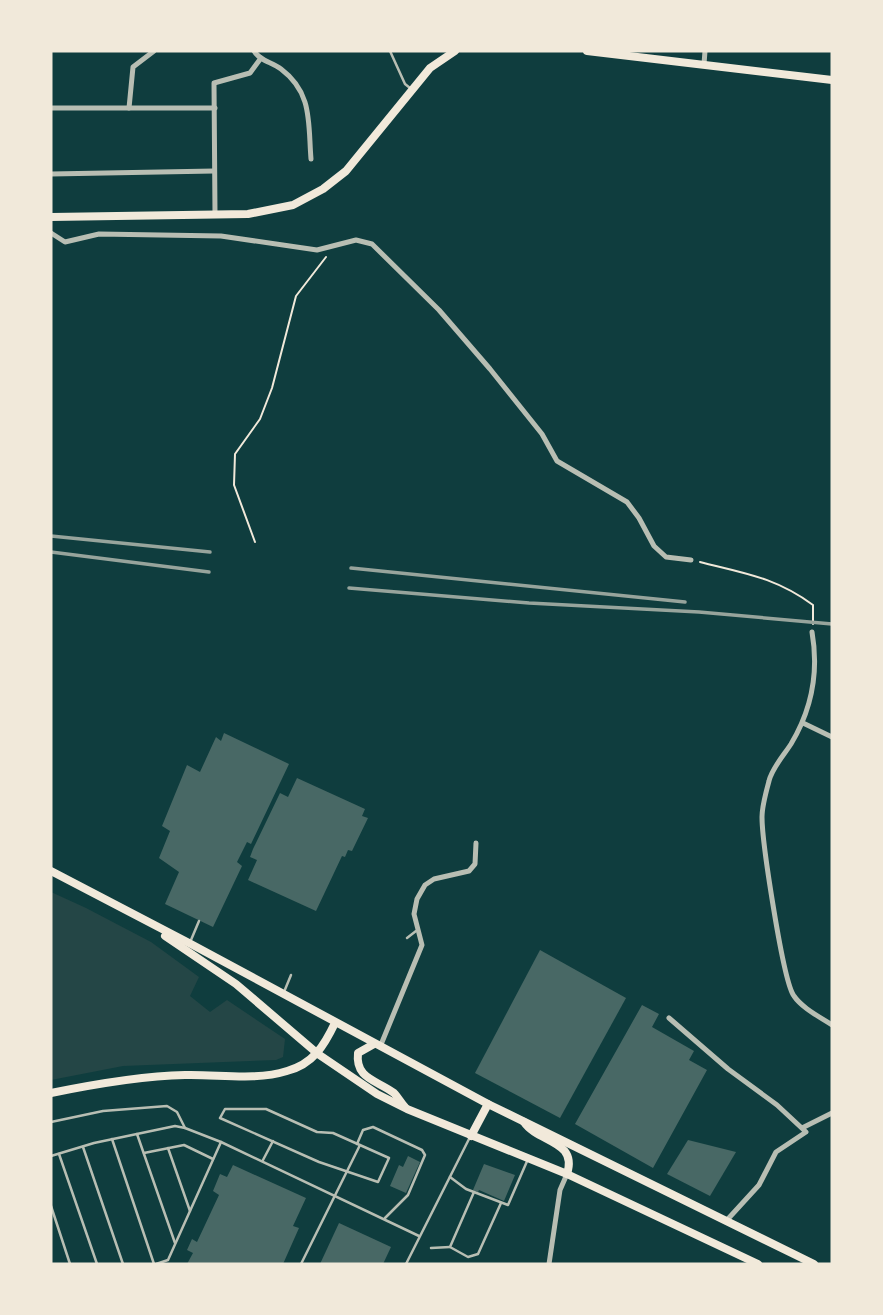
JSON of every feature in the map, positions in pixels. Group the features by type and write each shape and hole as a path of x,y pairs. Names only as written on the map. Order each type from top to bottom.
{"main road":[{"path":"51,217 248,214 293,205 333,181 358,159 430,68 455,51"},
{"path":"587,51 832,80"},
{"path":"51,871 488,1104 727,1220 798,1261 814,1264"},
{"path":"146,922 236,985 318,1054 377,1094 471,1136 567,1174 758,1264"},
{"path":"51,1093 132,1079 185,1075 269,1075 295,1068 318,1054 335,1023"},
{"path":"377,1046 364,1047 358,1053 357,1063 362,1072 394,1094 407,1109"},
{"path":"471,1136 488,1104"},
{"path":"523,1119 529,1129 564,1150 569,1161 567,1174"}],"street":[{"path":"129,108 133,67 154,51"},
{"path":"254,51 261,58 280,67 298,85 307,103 311,159"},
{"path":"704,64 705,51"},
{"path":"215,214 214,83 250,73 261,58"},
{"path":"51,108 215,108"},
{"path":"51,174 214,171"},
{"path":"51,233 65,242 99,234 221,236 317,250 356,240 372,244 439,310 490,369 541,434 557,461 627,502 654,546 666,557 691,560"},
{"path":"812,632 816,654 815,679 803,723 769,778 762,817 789,989 795,999 832,1025"},
{"path":"803,723 832,737"},
{"path":"377,1046 422,945 416,931 414,914 417,899 425,885 434,878 469,871 475,864 476,844"},
{"path":"669,1018 728,1069 777,1105 806,1132 776,1152 759,1185 727,1220"},
{"path":"802,1128 832,1113"},
{"path":"549,1264 560,1190 567,1174"}],"lane":[{"path":"390,51 405,84 413,90"},
{"path":"189,943 199,921"},
{"path":"407,938 416,931"},
{"path":"283,995 291,975"},
{"path":"51,1122 103,1111 167,1106 177,1112 185,1128"},
{"path":"225,1109 266,1109 317,1132 333,1133 358,1144 389,1158 378,1182 220,1118 225,1109"},
{"path":"51,1156 112,1139 175,1126 185,1128 262,1161 419,1236"},
{"path":"301,1264 363,1130 373,1127 422,1150 425,1155 408,1195 384,1219"},
{"path":"137,1134 175,1244"},
{"path":"406,1264 471,1136"},
{"path":"112,1139 155,1264 168,1260 220,1142"},
{"path":"262,1161 273,1141"},
{"path":"144,1153 184,1145 213,1159"},
{"path":"83,1147 123,1264"},
{"path":"168,1148 190,1211"},
{"path":"59,1154 97,1264"},
{"path":"450,1177 474,1192 508,1205 528,1159"},
{"path":"450,1247 474,1192"},
{"path":"431,1248 450,1247 468,1256 478,1254 501,1203"},
{"path":"51,1206 71,1264"}],"path":[{"path":"255,542 234,485 235,454 260,419 272,388 296,296 333,248"},
{"path":"691,560 770,579 797,593 813,605 812,632"}],"shaded area":[{"path":"51,892 151,942 199,977 190,996 210,1012 227,1000 285,1039 283,1057 276,1060 123,1066 51,1080"}],"building":[{"path":"224,733 289,764 251,844 247,842 237,862 242,866 213,927 165,904 179,872 159,858 170,831 162,826 187,765 200,772 216,737 221,741"},
{"path":"297,778 365,809 362,816 368,818 352,851 348,850 345,857 342,856 316,911 248,880 257,860 250,857 253,849 280,793 288,797"},
{"path":"540,950 626,998 560,1118 475,1073"},
{"path":"642,1005 659,1014 652,1027 694,1051 689,1060 707,1070 653,1168 575,1124"},
{"path":"688,1140 736,1152 710,1196 667,1174"},
{"path":"408,1156 420,1162 406,1193 390,1186 399,1165 403,1167"},
{"path":"484,1164 515,1175 504,1201 473,1190"},
{"path":"233,1165 306,1198 293,1226 299,1228 283,1264 187,1264 193,1253 187,1250 192,1239 197,1242 219,1195 213,1191 220,1174 227,1177"},
{"path":"339,1223 391,1247 383,1264 320,1264"}],"railway":[{"path":"51,536 210,552"},
{"path":"51,552 209,572"},
{"path":"351,568 685,602"},
{"path":"349,588 832,624"}]}
